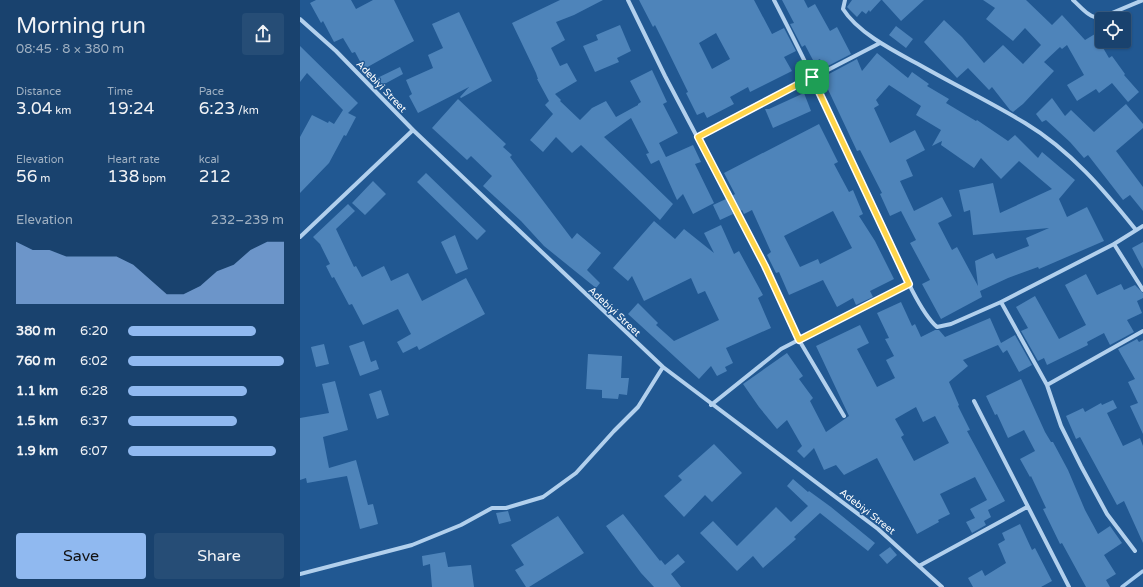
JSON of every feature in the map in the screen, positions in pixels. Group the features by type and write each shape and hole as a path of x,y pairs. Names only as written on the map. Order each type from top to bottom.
{"street":[{"path":"628,0 665,76 765,266 799,340 844,416"},
{"path":"774,0 812,77 909,284 927,316 937,327 952,324 1001,302 1114,244 1143,226"},
{"path":"845,0 843,9 848,16 880,43 1026,124 1087,172 1136,230"},
{"path":"1073,0 1095,18 1100,18 1143,0"},
{"name":"Adebiyi Street","path":"300,19 366,80 414,130 663,367 711,405 878,528 942,587"},
{"path":"698,137 880,43"},
{"path":"300,237 414,130"},
{"path":"1114,244 1143,290"},
{"path":"711,405 781,348 909,284"},
{"path":"1001,302 1047,385 1061,426 1081,466 1107,514 1135,551"},
{"path":"1047,385 1143,331"},
{"path":"300,574 412,545 461,525 492,508 506,508 543,497 576,473 638,407 663,367"},
{"path":"974,401 1069,587"},
{"path":"919,566 1027,507"}],"building":[{"path":"316,0 351,0 356,9 373,0 394,0 414,41 364,69 355,52 352,53 343,38 334,42 323,21 321,23 310,3"},
{"path":"560,0 603,0 574,15 556,22 565,40 551,48 560,66 567,63 577,81 555,94 561,100 560,101 580,120 592,108 606,101 616,117 641,102 630,81 652,70 667,102 663,104 678,133 659,143 666,157 693,145 701,162 695,164 714,203 693,214 683,194 677,200 659,160 651,164 646,154 649,153 631,118 604,137 673,204 660,220 581,145 572,153 556,137 543,152 530,140 553,114 545,105 549,101 537,79 536,73 512,23"},
{"path":"639,0 754,0 772,34 784,28 796,51 784,57 792,71 750,92 748,87 730,97 734,104 707,118 704,112 697,115 686,93 688,92 655,25 653,27","holes":["716,33 730,59 712,69 699,43"]},
{"path":"782,0 804,0 808,8 815,4 830,31 837,27 851,54 824,68 820,59 814,62 805,45 802,47 790,24 794,23"},
{"path":"852,0 881,0 870,12 869,10 866,14 862,11 857,17 847,7"},
{"path":"882,0 924,0 901,21"},
{"path":"983,0 1026,0 1052,25 1062,15 1085,40 1095,34 1095,48 1103,48 1109,58 1112,56 1125,74 1124,75 1139,92 1128,102 1112,83 1099,93 1096,89 1077,101 1067,85 1084,75 1067,45 1062,49 1060,47 1044,62 1054,71 1023,104 1013,112 992,87 989,90 968,68 957,78 924,42 944,20 962,37 984,63 1003,45 1023,64 1041,45 1025,28 1013,41 986,19 995,8"},
{"path":"459,12 492,81 461,98 460,97 469,87 418,113 409,96 412,94 406,80 433,68 428,55 443,48 432,24"},
{"path":"620,25 631,51 617,58 619,62 595,72 583,46 598,40 596,35"},
{"path":"896,26 913,39 906,48 889,35"},
{"path":"300,46 358,103 348,113 356,117 346,136 344,135 329,163 300,193 300,137 312,115 328,123 329,121 334,124 343,110 307,73 300,82"},
{"path":"877,53 908,78 912,72 929,84 927,86 949,99 946,103 976,121 977,120 1008,141 1015,135 1038,158 1042,152 1075,180 1059,199 1067,217 1087,207 1104,241 1039,269 1038,267 1008,278 980,291 982,297 941,319 922,284 930,280 910,243 916,240 901,211 890,216 880,194 882,193 860,150 857,151 824,81 828,79 827,75 857,59 862,71","holes":["889,85 921,106 916,115 941,130 932,146 942,141 941,145 974,168 981,158 1001,179 1019,161 1052,189 1000,213 993,183 959,190 964,212 970,210 973,235 1049,228 1026,238 1029,246 996,259 993,253 975,261 978,286 957,247 952,250 938,223 952,216 942,197 914,211 900,181 913,176 906,160 925,150 915,130 890,143 874,108 879,105 876,100"]},
{"path":"400,67 403,74 377,88 371,81"},
{"path":"804,93 811,111 773,128 765,109 769,109"},
{"path":"1052,98 1065,116 1071,110 1094,132 1126,104 1143,124 1143,128 1116,151 1143,187 1143,211 1130,195 1123,200 1088,155 1084,158 1070,142 1046,120 1042,122 1036,114"},
{"path":"458,99 506,144 503,147 512,155 510,157 572,239 577,233 601,253 587,270 600,283 596,288 544,246 521,221 483,186 492,176 471,156 467,160 432,128"},
{"path":"819,124 838,162 834,164 849,192 853,190 863,214 859,216 875,241 894,279 870,291 873,297 856,305 853,298 837,307 823,280 789,295 779,272 776,273 767,255 771,252 752,210 744,214 742,210 740,211 732,196 735,194 724,173","holes":["833,211 852,248 820,264 818,259 800,267 784,236"]},
{"path":"426,173 486,231 477,240 417,182"},
{"path":"373,181 386,194 365,215 352,203"},
{"path":"726,199 733,214 720,220 713,205"},
{"path":"348,204 355,211 336,229 354,267 356,266 362,277 384,266 391,281 408,273 422,301 466,278 485,314 419,350 417,346 403,353 397,342 411,334 398,309 363,325 352,304 349,305 334,277 332,278 326,266 330,264 320,244 313,237"},
{"path":"654,221 675,239 684,229 714,253 704,233 721,225 734,254 739,251 763,295 758,298 771,328 726,348 733,363 725,367 727,371 717,376 711,366 699,379 628,314 638,303 658,323 656,325 674,341 719,320 705,291 698,294 691,278 644,301 632,276 628,281 613,268"},
{"path":"455,235 468,269 456,274 441,242"},
{"path":"1143,242 1143,269 1132,248"},
{"path":"1086,274 1097,295 1121,284 1124,290 1135,285 1143,293 1143,298 1137,301 1142,313 1127,320 1134,332 1110,345 1104,333 1087,342 1088,345 1047,365 1044,358 1038,361 1021,331 1028,328 1016,307 1035,296 1059,339 1086,325 1065,285"},
{"path":"901,302 912,326 915,324 921,337 935,330 939,330 945,337 990,318 1001,343 1015,335 1032,365 1019,372 1007,350 1003,353 998,345 963,360 968,366 949,382 959,405 958,406 970,430 967,431 1005,501 988,510 991,517 984,521 986,525 972,533 966,522 975,518 970,509 987,500 975,477 940,494 950,514 917,534 877,458 844,475 836,465 824,470 814,448 804,458 797,451 802,446 787,420 777,429 743,384 787,353 803,376 799,379 813,398 810,401 826,432 849,416 816,346 860,325 869,343 857,349 877,387 895,378 886,360 894,356 885,339 889,338 877,313","holes":["916,407 923,422 935,416 949,443 914,461 901,437 904,435 895,419"]},
{"path":"1137,339 1139,342 1143,340 1143,434 1130,406 1138,403 1128,382 1135,379 1118,349"},
{"path":"364,341 371,362 376,360 379,369 360,376 349,346"},
{"path":"324,344 329,364 316,367 311,347"},
{"path":"588,354 622,356 621,378 629,378 627,395 619,394 618,399 602,398 602,390 586,389"},
{"path":"1021,379 1045,432 1051,442 1053,442 1068,470 1085,510 1098,534 1110,526 1122,543 1104,555 1116,574 1106,580 1110,587 1086,587 1062,543 1060,544 1043,509 1046,508 1031,476 1030,477 1020,459 1035,451 1024,430 1008,438 997,414 995,415 986,396"},
{"path":"335,381 348,430 323,437 329,468 356,460 368,505 373,504 378,524 360,529 347,476 307,483 306,478 300,480 300,418 329,413 322,384"},
{"path":"381,390 389,415 377,419 369,394"},
{"path":"1113,400 1117,408 1107,413 1123,446 1140,438 1143,446 1143,543 1124,501 1117,505 1080,437 1076,439 1066,416 1083,408 1085,412 1101,403 1102,405"},
{"path":"714,444 742,473 712,502 705,495 684,517 664,496 682,480 678,476"},
{"path":"793,479 808,492 809,491 831,507 875,543 868,551 820,513 794,537 796,539 763,568 753,556 737,571 700,533 713,521 737,546 776,507 791,522 808,506 787,486"},
{"path":"508,511 511,521 499,524 496,513"},
{"path":"623,514 660,561 661,560 665,565 678,554 685,562 671,574 681,587 654,587 641,573 606,526"},
{"path":"558,516 584,553 529,587 526,587 515,570 524,565 511,545"},
{"path":"1020,524 1032,550 1035,548 1052,581 1041,587 973,587 968,578 982,570 985,576 1006,563 998,544 1005,540 1002,533"},
{"path":"890,547 897,555 887,564 879,555"},
{"path":"445,552 448,567 471,565 474,587 432,587 430,564 423,566 422,556"}],"waterway":[{"path":"1122,587 1143,571"}],"route":[{"path":"812,77 857,170 909,284 799,340 765,266 698,137 812,77"}]}
